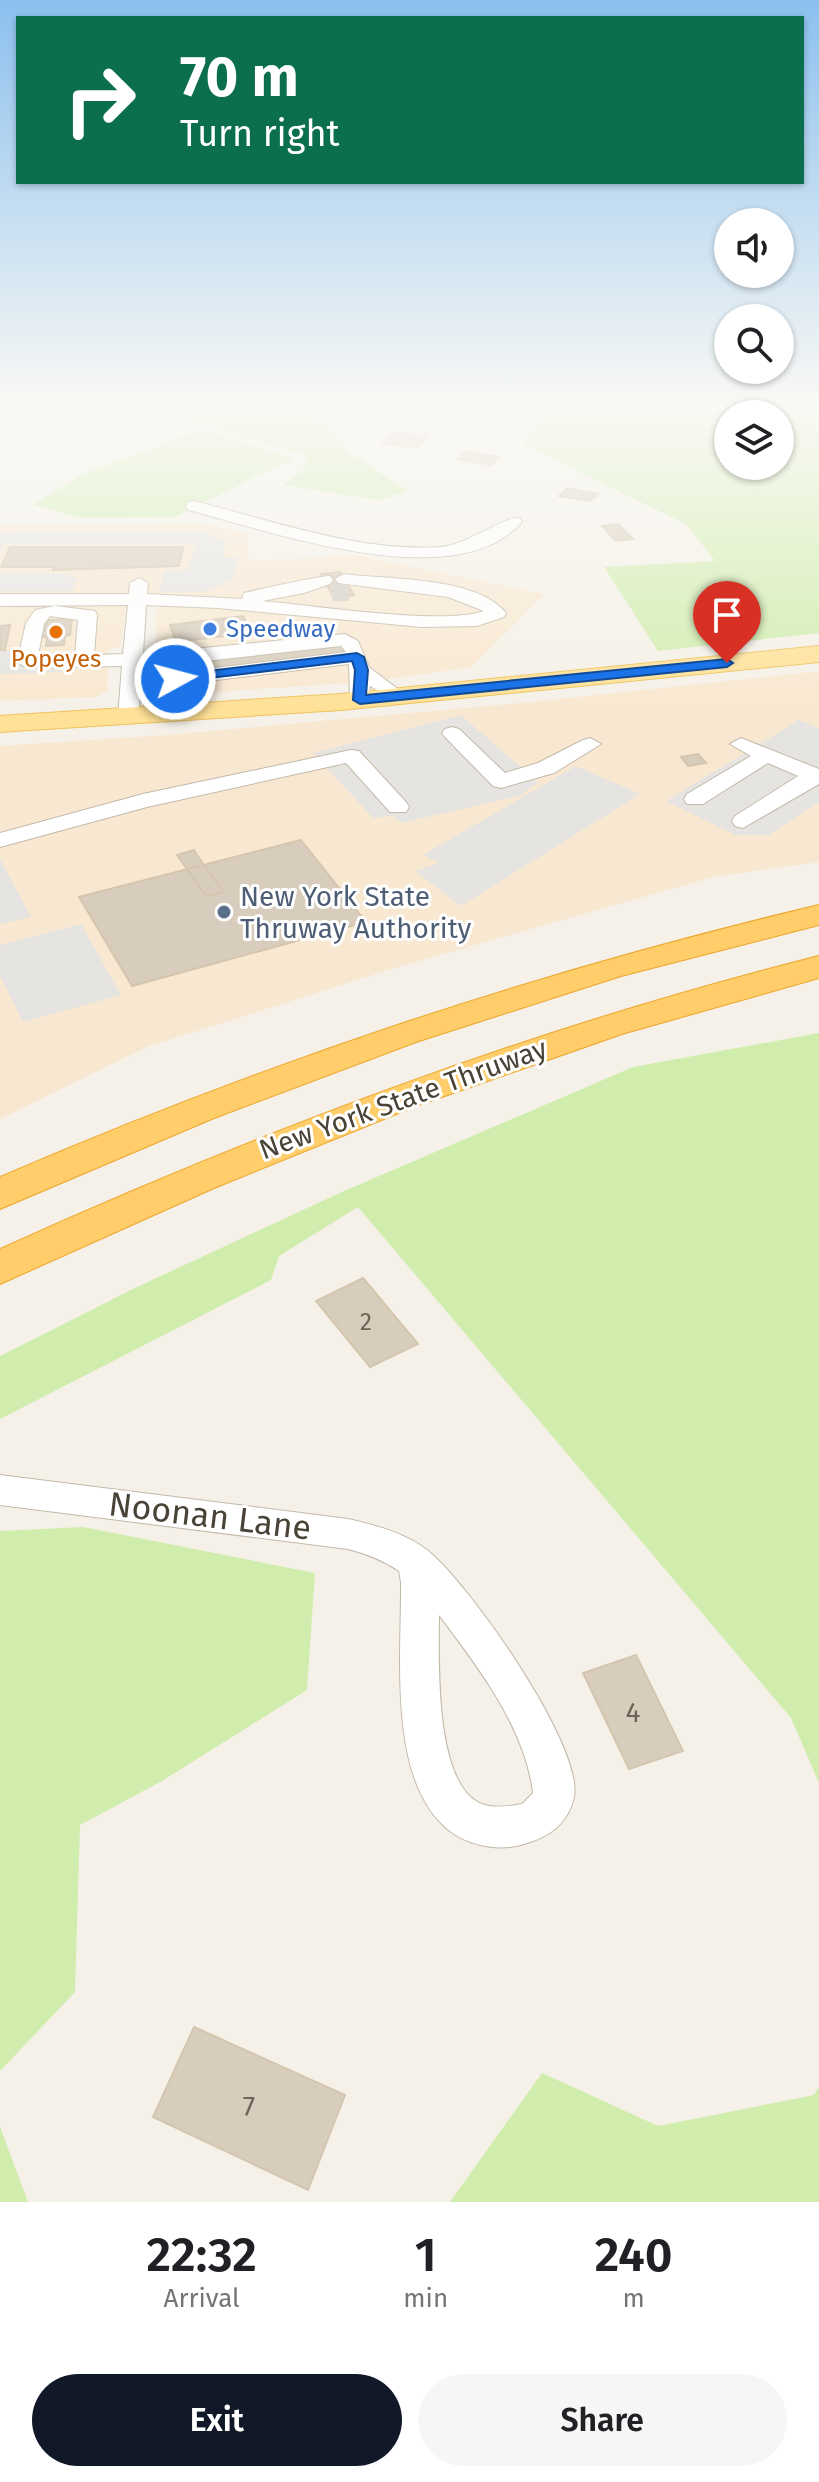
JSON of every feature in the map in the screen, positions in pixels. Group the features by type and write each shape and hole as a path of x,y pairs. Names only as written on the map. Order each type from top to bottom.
{"highway":[{"path":"0,1194 143,1130 400,1032 550,984 819,915"},
{"name":"New York State Thruway","path":"0,1268 253,1154 428,1086 648,1013 819,967"}],"main road":[{"path":"0,724 360,700 819,654"}],"street":[{"path":"194,506 405,554 450,552 472,546 514,522"},
{"path":"66,582 140,583 136,599 128,717"},
{"path":"2,608 136,599 218,602 422,621 477,620 497,613 484,602 464,596 397,584 304,588 218,602"},
{"path":"2,608 42,614 66,611 88,615 84,659"},
{"path":"42,614 34,627 27,662 166,659 175,679 262,659 359,664 397,696"},
{"path":"359,664 360,700"},
{"path":"452,733 501,781 546,768 590,744"},
{"path":"741,744 817,776"},
{"path":"695,799 767,755"},
{"path":"0,840 143,801 351,756 398,807"},
{"path":"743,821 817,776"},
{"name":"Noonan Lane","path":"0,1490 348,1534 379,1542 415,1562 463,1617 526,1714 540,1742 551,1772 554,1792 548,1809 533,1823 512,1828 488,1827 463,1819 445,1802 433,1778 423,1716 420,1582 415,1562"}],"shaded area":[{"path":"201,523 248,534 249,561 359,556 545,594 472,667 376,681 156,696 156,613 166,594 0,598 0,525"},
{"path":"202,532 225,540 224,558 238,558 233,580 207,591 160,592 164,571 188,570 195,543 4,544 0,551 0,533"},
{"path":"0,573 70,574 70,578 79,578 72,591 0,591"},
{"path":"127,606 120,647 109,649 107,691 96,697 0,701 0,607"},
{"path":"17,650 15,664 64,663 62,672 0,674 0,651"},
{"path":"819,671 819,862 713,877 398,967 147,1047 0,1119 0,746 167,735 531,702"},
{"path":"461,715 538,782 519,796 401,823 393,816 373,818 313,753"},
{"path":"799,720 819,728 819,802 769,835 735,835 666,801"},
{"path":"576,766 640,794 461,906 415,871 439,863 423,855"},
{"path":"0,859 31,917 0,924"},
{"path":"81,924 121,995 23,1022 0,976 0,945"}],"green space":[{"path":"36,506 198,506 175,517 81,518"},
{"path":"649,506 819,506 819,633 658,651 604,567 715,561 686,524"},
{"path":"819,1033 819,1783 791,1718 358,1207 279,1256 271,1280 0,1419 0,1356 137,1287 344,1191 633,1067"},
{"path":"83,1527 315,1573 307,1690 162,1781 80,1825 75,1992 0,2071 0,1531"},
{"path":"542,2073 658,2126 814,2095 819,2087 819,2202 450,2202"},
{"path":"0,2127 28,2202 0,2202"}],"building":[{"path":"618,524 633,539 616,541 602,526"},
{"path":"10,547 183,547 179,566 53,570 54,567 1,567"},
{"path":"340,572 354,595 334,598 321,574"},
{"name":"Speedway","path":"243,616 251,633 176,642 170,625"},
{"name":"Popeyes","path":"72,619 70,635 65,636 64,645 46,646 47,637 41,637 48,620"},
{"path":"10,625 5,650 0,650 0,626"},
{"name":"Speedway","path":"346,643 352,653 181,675 177,664"},
{"path":"698,754 706,763 688,766 681,757"},
{"name":"New York State Thruway Authority","path":"301,840 366,922 132,986 79,897"},
{"path":"194,850 223,892 206,896 177,855"},
{"path":"363,1278 418,1344 370,1367 316,1301"},
{"path":"636,1655 683,1751 629,1769 583,1673"},
{"path":"194,2027 345,2095 308,2190 153,2117"}],"tunnel":[{"path":"332,593 352,592"}],"place":[{"name":"Speedway","path":"210,629"},
{"name":"Popeyes","path":"56,632"},
{"name":"New York State Thruway Authority","path":"224,912"}],"route":[{"path":"175,679 357,657 361,670 360,700 727,663"}]}
